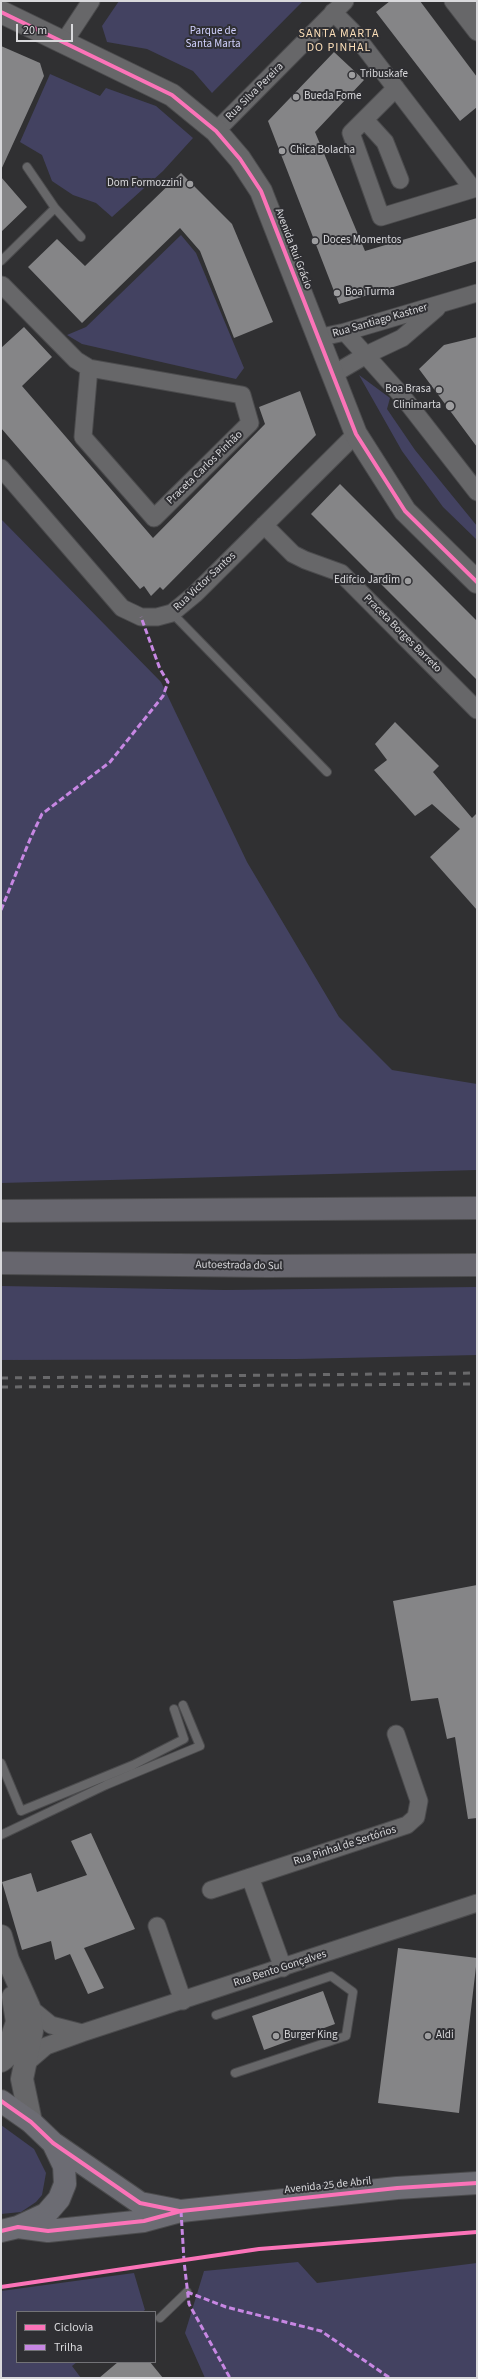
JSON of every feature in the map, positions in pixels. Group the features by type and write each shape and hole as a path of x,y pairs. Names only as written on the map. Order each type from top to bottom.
{"highway":[{"path":"1,1211 477,1208"},
{"name":"Autoestrada do Sul","path":"1,1263 267,1266 477,1265"}],"main road":[{"name":"Avenida 25 de Abril","path":"1,2101 31,2122 53,2143 140,2203 181,2211"},
{"name":"Avenida 25 de Abril","path":"9,2229 46,2214 59,2199 64,2184 64,2166 53,2143"},
{"name":"Avenida 25 de Abril","path":"9,2229 48,2232 144,2221 181,2211 397,2188 477,2183"}],"street":[{"path":"64,42 91,1"},
{"path":"453,1 477,32"},
{"path":"470,1 477,10"},
{"path":"339,7 352,31 396,88 473,189 381,217 352,133 396,88"},
{"name":"Rua Silva Pereira","path":"216,131 339,7"},
{"name":"Avenida Rui Grácio","path":"1,12 172,95 216,131 240,159 261,192 317,338 356,434 405,511 477,582"},
{"path":"365,120 385,142 400,180"},
{"name":"Praceta Carlos Pinhão","path":"1,285 76,360 89,368 242,395 250,423 154,518 83,437 89,368"},
{"name":"Rua Santiago Kastner","path":"317,338 345,332 477,293"},
{"name":"Rua Santiago Kastner","path":"332,375 366,355 402,338 441,304"},
{"path":"345,332 403,397 477,492"},
{"name":"Rua Victor Santos","path":"1,468 122,608 141,617 157,617 172,613 195,594 356,434"},
{"name":"Praceta Borges Barreto","path":"264,525 294,554 305,560 341,573 477,710"},
{"name":"Rua Pinhal de Sertórios","path":"211,1890 398,1829 416,1817 419,1801 396,1734"},
{"path":"250,1877 282,1968"},
{"name":"Rua Bento Gonçalves","path":"25,2064 46,2046 477,1902"},
{"path":"157,1926 183,2001"},
{"path":"1,1936 8,1960 29,2007 32,2031 22,2079 31,2122"},
{"path":"1,2061 6,2058 17,2022 8,1960"},
{"path":"29,2007 51,2025 82,2034"}],"lane":[{"path":"27,167 55,208 81,237"},
{"path":"1,260 55,208"},
{"path":"172,613 327,772"},
{"path":"1,1835 106,1785 200,1746 183,1705"},
{"path":"1,1763 21,1811 133,1765 184,1739 174,1709"},
{"path":"216,2015 332,1976 353,1992 346,2036 235,2073"},
{"path":"160,2318 187,2292"}],"green space":[{"name":"Parque de Santa Marta","path":"119,1 303,1 212,93 193,71 147,49 107,42 102,26"},
{"path":"50,74 100,96 106,88 156,106 193,138 163,171 112,217 96,203 73,195 52,181 42,155 20,142"},
{"path":"181,235 196,253 244,368 236,379 82,344 67,335 86,327"},
{"path":"359,375 390,398 387,409 415,450 477,526 477,540 443,507 402,451"},
{"path":"1,519 161,682 247,862 339,1017 392,1070 477,1084 477,1170 1,1183"},
{"path":"1,1286 225,1290 477,1287 477,1355 297,1359 1,1360"},
{"path":"1,2125 34,2149 46,2173 42,2195 36,2202 21,2212 1,2214"},
{"path":"298,2262 317,2283 477,2263 477,2378 205,2378 185,2333 204,2271"},
{"path":"134,2273 145,2310 16,2311 16,2363 76,2363 72,2366 81,2378 1,2378 1,2291"}],"building":[{"path":"390,1 420,1 477,77 477,107 460,121 376,12"},
{"path":"1,46 40,63 44,76 1,170"},
{"path":"334,52 364,80 315,132 365,251 477,218 477,261 339,304 268,121"},
{"path":"181,173 232,224 273,322 234,338 200,251 180,228 82,323 28,267 57,239 85,266"},
{"path":"1,177 27,207 1,232"},
{"path":"24,327 52,357 22,386 153,538 265,424 259,407 300,391 316,435 163,590 160,587 151,596 144,586 140,589 1,428 1,348"},
{"path":"477,337 477,447 419,369 444,345"},
{"path":"340,484 477,621 477,680 311,514"},
{"path":"395,722 439,766 433,772 472,818 477,813 477,910 430,857 460,829 432,804 415,816 374,770 387,760 375,744"},
{"path":"477,1585 477,1818 468,1819 455,1737 447,1739 438,1698 411,1701 393,1601"},
{"path":"91,1833 135,1929 84,1948 104,1988 88,1994 70,1954 55,1960 51,1941 22,1950 2,1882 31,1873 37,1892 87,1875 71,1841"},
{"name":"Aldi","path":"398,1948 477,1958 459,2113 378,2103"},
{"path":"323,1991 335,2024 264,2050 252,2016"},
{"path":"117,2363 151,2363 163,2378 99,2378"}],"railway":[{"path":"1,1378 477,1373"},
{"path":"1,1387 477,1384"}],"marked path":[{"path":"1,910 42,814 110,762 163,696 168,682 160,669 141,617"},
{"path":"181,2211 184,2261 189,2304 230,2378"},
{"path":"187,2292 226,2307 321,2331 390,2378"}],"cycle path":[{"path":"1,12 172,95 216,131 240,159 261,191 356,434 405,511 477,582"},
{"path":"1,2101 31,2122 53,2143 140,2203 179,2211"},
{"path":"1,2231 18,2227 48,2231 144,2221 181,2211 397,2188 477,2183"},
{"path":"1,2287 259,2249 477,2232"}],"place":[{"name":"Tribuskafe","path":"352,75"},
{"name":"Bueda Fome","path":"296,97"},
{"name":"Chica Bolacha","path":"282,151"},
{"name":"Dom Formozzini","path":"190,184"},
{"name":"Doces Momentos","path":"315,241"},
{"name":"Boa Turma","path":"337,293"},
{"name":"Boa Brasa","path":"439,390"},
{"name":"Clinimarta","path":"450,406"},
{"name":"Edifcio Jardim","path":"408,581"},
{"name":"Burger King","path":"276,2036"},
{"name":"Aldi","path":"428,2036"}],"district":[{"name":"SANTA MARTA DO PINHAL","path":"339,41"}]}
